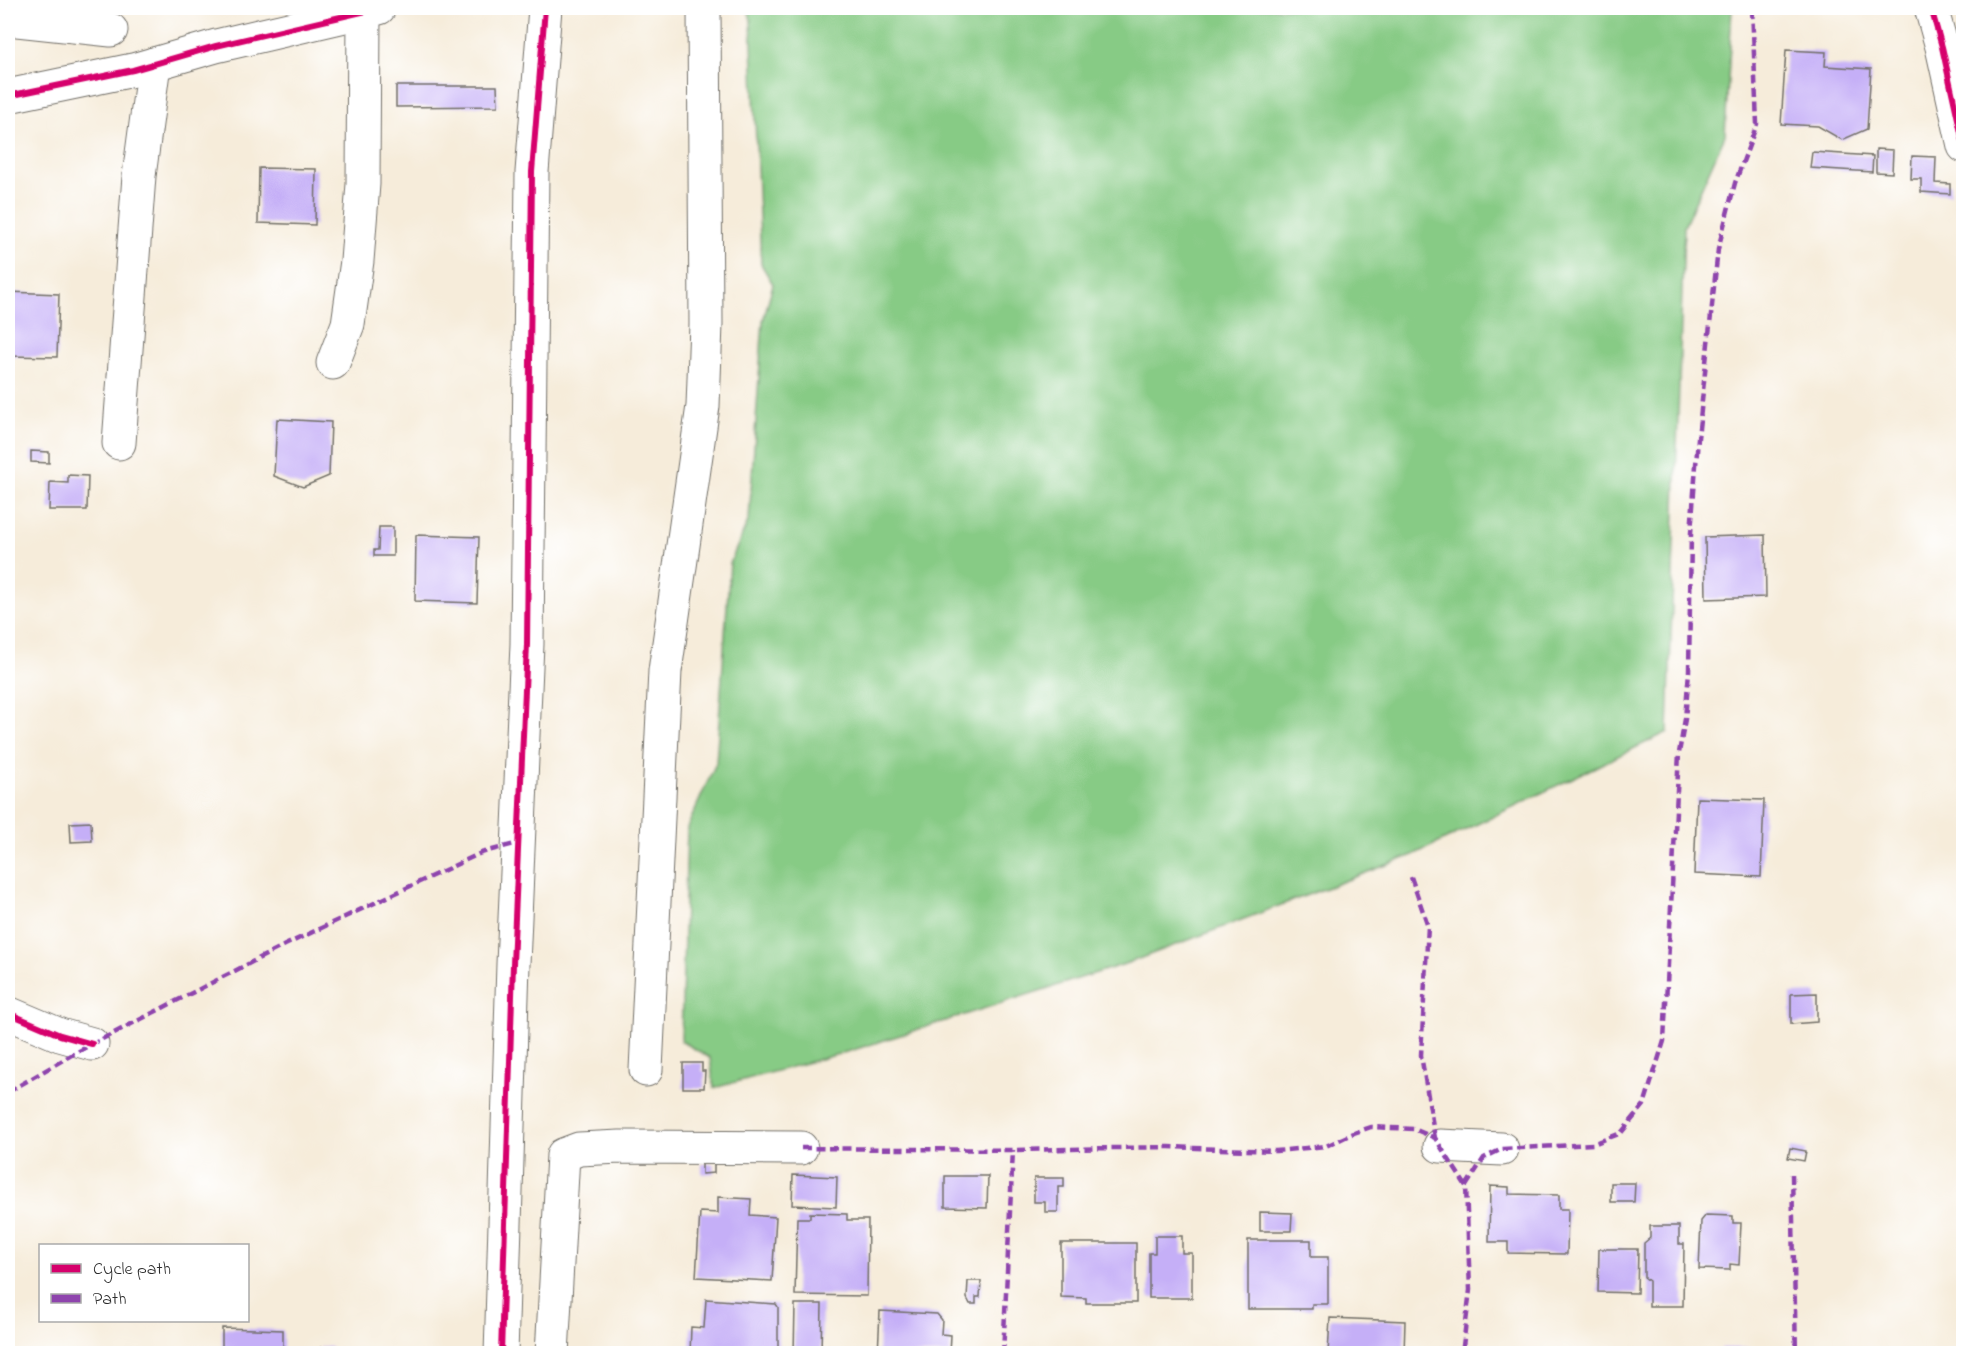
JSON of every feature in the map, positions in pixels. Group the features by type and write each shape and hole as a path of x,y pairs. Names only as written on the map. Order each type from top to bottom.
{"street":[{"path":"501,1353 513,975 527,644 532,172 545,8"},
{"path":"646,1070 664,671 703,406 706,324 704,8"},
{"path":"1931,8 1964,146"},
{"path":"8,96 143,67 216,46 372,9 357,261 348,324 333,363"},
{"path":"8,19 106,14 143,67 139,176 119,443"},
{"path":"8,1013 60,1035 92,1044"},
{"path":"1440,1146 1502,1149"},
{"path":"552,1353 563,1155 579,1149 620,1147 801,1148"}],"green space":[{"path":"748,8 1732,8 1725,135 1684,227 1668,732 1413,855 1128,963 850,1051 714,1088 710,1058 681,1041 687,828 716,763 730,563 749,519 763,321 773,284 761,264 751,20"}],"building":[{"path":"1786,50 1826,52 1825,66 1871,69 1867,129 1842,140 1818,126 1781,124"},
{"path":"396,86 497,86 498,106 396,107"},
{"path":"1876,149 1893,150 1892,173 1876,172"},
{"path":"1812,152 1873,156 1872,172 1810,168"},
{"path":"1912,156 1936,157 1935,183 1950,184 1950,194 1921,192 1921,179 1911,179"},
{"path":"259,168 316,169 315,225 258,223"},
{"path":"8,292 59,294 57,357 8,356"},
{"path":"277,419 331,422 329,476 303,487 274,476"},
{"path":"31,451 49,452 49,463 31,462"},
{"path":"68,475 88,476 87,510 49,510 50,482 68,483"},
{"path":"379,527 393,527 393,556 374,556 374,550 378,550"},
{"path":"416,535 479,537 477,603 415,601"},
{"path":"1765,535 1766,597 1706,599 1705,537"},
{"path":"1697,798 1764,800 1761,877 1694,874"},
{"path":"91,822 92,841 71,842 70,823"},
{"path":"1817,993 1817,1022 1791,1024 1791,994"},
{"path":"683,1063 702,1063 702,1071 705,1071 704,1088 683,1088"},
{"path":"1790,1148 1806,1151 1804,1161 1788,1158"},
{"path":"702,1164 714,1164 714,1173 702,1174"},
{"path":"793,1175 837,1177 836,1207 792,1205"},
{"path":"945,1176 988,1176 987,1208 945,1207"},
{"path":"1034,1178 1064,1178 1064,1187 1058,1187 1058,1212 1045,1212 1045,1202 1034,1202"},
{"path":"1611,1183 1635,1183 1634,1202 1611,1202"},
{"path":"1490,1186 1509,1187 1509,1194 1559,1195 1559,1209 1568,1209 1567,1254 1508,1253 1508,1242 1489,1242"},
{"path":"718,1197 751,1199 750,1215 776,1217 772,1281 696,1277 700,1212 718,1213"},
{"path":"1260,1212 1292,1213 1291,1231 1260,1231"},
{"path":"810,1213 847,1214 847,1220 868,1220 867,1296 795,1295 797,1218 810,1218"},
{"path":"1706,1215 1733,1216 1733,1223 1741,1223 1739,1265 1730,1264 1730,1270 1699,1269 1701,1221"},
{"path":"1650,1226 1679,1226 1679,1244 1684,1244 1683,1306 1649,1306 1649,1281 1644,1277 1644,1243 1650,1238"},
{"path":"1155,1236 1182,1236 1182,1253 1192,1253 1192,1298 1149,1298 1149,1253 1155,1253"},
{"path":"1248,1240 1311,1240 1311,1257 1328,1257 1328,1304 1312,1304 1312,1309 1248,1309"},
{"path":"1061,1243 1136,1243 1136,1303 1086,1303 1086,1298 1061,1297"},
{"path":"1599,1249 1638,1249 1637,1293 1598,1292"},
{"path":"968,1281 981,1281 980,1297 976,1297 976,1304 970,1304 967,1298"},
{"path":"706,1299 776,1304 778,1307 778,1354 690,1354 691,1327 704,1328"},
{"path":"795,1304 822,1304 821,1354 794,1354"},
{"path":"880,1311 937,1314 942,1320 941,1334 951,1335 950,1354 878,1354"},
{"path":"1330,1318 1405,1321 1404,1354 1328,1354"},
{"path":"222,1328 283,1330 283,1354 222,1354"},
{"path":"322,1347 330,1347 337,1354 315,1354"},
{"path":"1721,1348 1751,1348 1751,1354 1721,1354"}],"marked path":[{"path":"1466,1186 1484,1158 1502,1149 1593,1144 1621,1133 1644,1105 1664,1041 1679,753 1689,672 1691,533 1698,438 1718,249 1735,183 1757,124 1752,8"},
{"path":"8,1092 75,1053 285,945 481,853 518,843"},
{"path":"1411,877 1428,926 1421,1055 1435,1138"},
{"path":"801,1148 1013,1150 1169,1147 1276,1151 1326,1146 1371,1127 1414,1129 1435,1138 1466,1186 1470,1290 1462,1354"},
{"path":"1003,1354 1013,1150"},
{"path":"1792,1174 1796,1354"}],"cycle path":[{"path":"8,96 133,70 216,46 379,8"},
{"path":"501,1354 513,964 527,644 532,172 545,8"},
{"path":"1931,8 1964,146"},
{"path":"8,1013 60,1035 92,1044"}]}
